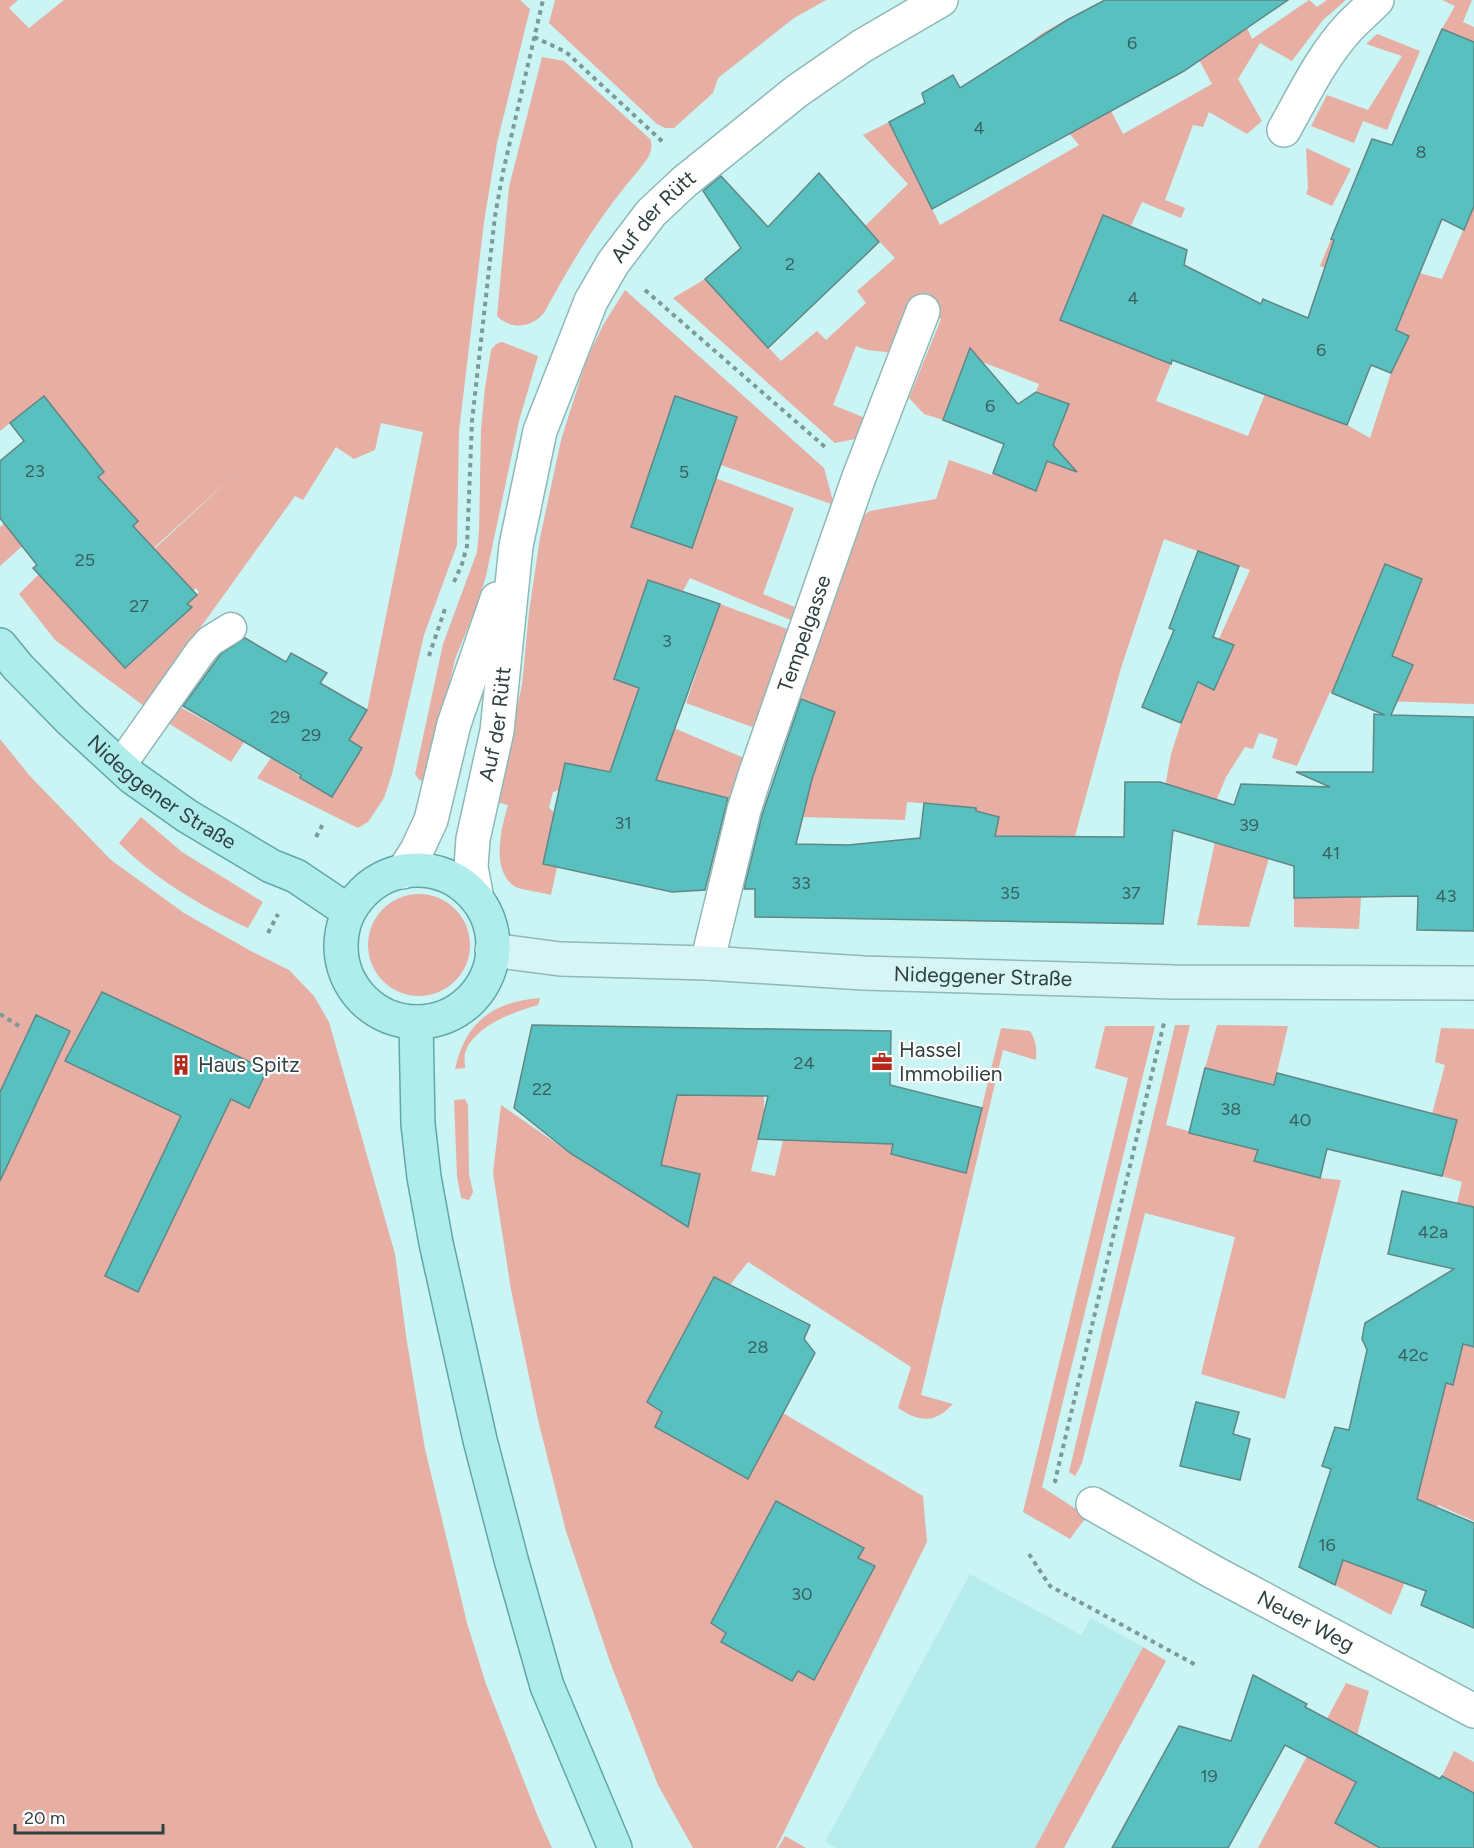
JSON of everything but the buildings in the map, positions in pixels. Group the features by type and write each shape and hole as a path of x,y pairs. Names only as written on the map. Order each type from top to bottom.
{"main road":[{"name":"Nideggener Straße","path":"0,645 62,712 132,777 187,816 271,866 296,876 348,911"},
{"path":"422,871 457,880 477,899 485,915 492,950 490,968 483,986 469,1002 437,1019 416,1022 392,1017 364,1001 354,988 347,973 343,958 343,933 348,911 355,898 365,888 382,878 404,872 422,871"},
{"path":"416,1022 418,1124 424,1177 436,1243 480,1440 547,1686 615,1848"}],"street":[{"name":"Auf der Rütt","path":"477,899 471,867 473,839 497,731 516,546 540,430 591,301 613,263 651,213 684,182 797,91 862,46 941,0"},
{"path":"1284,130 1334,47 1377,0"},
{"name":"Tempelgasse","path":"707,963 744,810 756,772 859,477 924,311"},
{"name":"Auf der Rütt","path":"404,872 431,820 453,724 516,546"},
{"name":"Nideggener Straße","path":"492,950 560,959 707,963 863,973 1174,982 1474,983"},
{"name":"Neuer Weg","path":"1093,1504 1474,1711"}],"lane":[{"path":"120,766 201,651 210,641 231,628"}],"path":[{"path":"454,583 467,546 472,421 495,216 543,0"},
{"path":"534,37 566,52 672,150"},
{"path":"613,263 859,477"},
{"path":"428,659 447,602"},
{"path":"1055,1481 1174,982"},
{"path":"0,1014 19,1026"},
{"path":"1029,1554 1050,1586 1196,1665"}],"shaded area":[{"path":"0,0 18,0 9,8 29,28 64,0 520,0 530,9 497,143 484,222 459,431 457,545 424,635 392,774 384,798 368,822 358,828 257,778 271,758 332,796 362,748 349,740 367,710 423,432 381,423 375,450 354,459 336,447 303,500 295,496 144,706 55,640 19,594 39,574 126,668 181,618 178,613 199,592 196,588 193,591 173,569 165,577 148,555 235,474 134,566 114,543 138,521 99,478 0,566 0,527 56,482 70,499 104,472 44,396 0,431"},
{"path":"555,0 826,0 794,18 718,78 713,93 674,128 665,128 657,124 549,23"},
{"path":"1309,0 1317,7 1327,0 1346,0 1323,20 1292,61 1260,43 1238,79 1262,121 1247,134 1209,112 1203,127 1193,125 1165,200 1185,208 1181,218 1142,202 1131,226 1103,216 1060,319 1171,364 1156,401 1248,436 1265,394 1347,425 1370,438 1391,373 1409,336 1339,307 1352,277 1320,266 1331,239 1419,273 1442,279 1474,205 1474,704 1351,700 1330,692 1297,766 1272,758 1278,739 1259,733 1253,749 1245,747 1226,777 1202,835 1166,824 1166,782 1171,754 1181,723 1250,570 1164,539 1121,668 1075,836 995,836 999,817 976,811 976,808 907,802 905,820 803,817 812,779 834,712 797,697 860,518 870,511 936,499 949,460 992,475 1000,453 1010,457 1026,420 1058,432 1069,404 1036,392 1039,384 967,356 943,420 924,414 909,398 941,319 914,308 895,353 867,350 856,346 833,405 868,419 860,438 835,443 673,298 705,279 781,361 817,331 826,340 866,303 857,291 895,258 865,226 908,184 863,135 889,122 940,225 1079,145 1070,134 1023,48 1041,34 1064,21 1123,134 1212,84 1173,11 1247,28 1252,39"},
{"path":"1442,0 1472,0 1463,22 1474,27 1474,42 1442,29 1455,6"},
{"path":"1377,34 1420,51 1387,130 1363,121 1354,143 1311,126 1327,95 1368,110 1402,56 1366,44"},
{"path":"542,57 564,61 650,139 651,152 587,240 544,313 533,322 515,325 508,324 497,316 509,187"},
{"path":"1306,148 1351,169 1332,206 1306,194 1308,188"},
{"path":"625,290 824,468 834,505 721,465 737,417 675,396 632,527 692,548 715,478 794,508 763,594 797,608 793,621 690,578 683,591 648,580 614,678 639,688 632,710 744,758 733,799 696,790 567,769 569,763 565,762 559,790 553,792 549,808 554,812 543,864 557,867 551,895 514,886 507,878 502,869 500,847 508,805 496,802 522,685 529,612 540,538 561,440 586,361 603,325"},
{"path":"502,342 538,356 519,421 486,576 476,608 455,659 431,767 425,781 419,780 415,774 443,644 477,552 481,430 485,388 491,350 496,344"},
{"path":"720,604 790,630 755,728 686,703"},
{"path":"180,707 244,742 231,762 168,723"},
{"path":"0,739 30,776 111,860 184,913 289,970 314,996 329,1022 395,1254 425,1449 467,1623 486,1684 552,1848 0,1848"},
{"path":"141,817 182,852 263,902 248,928 180,891 148,869 119,843"},
{"path":"1215,842 1269,858 1249,927 1197,925"},
{"path":"419,894 438,898 455,909 466,926 470,945 466,964 455,981 438,992 419,996 400,992 383,981 372,964 368,945 372,926 383,909 400,898"},
{"path":"1361,897 1359,929 1294,927 1294,898"},
{"path":"540,998 538,1005 506,1016 485,1028 470,1043 465,1053 465,1068 455,1069 466,1038 484,1017 508,1004"},
{"path":"1175,1025 1190,1025 1166,1125 1258,1150 1255,1161 1320,1178 1341,1180 1285,1399 1201,1374 1235,1237 1145,1213 1082,1463 1075,1476 1069,1472"},
{"path":"1217,1025 1288,1026 1274,1085 1205,1068"},
{"path":"1105,1026 1155,1026 1042,1487 1087,1516 1070,1539 1023,1512 1128,1078 1095,1068"},
{"path":"1001,1028 1030,1031 1036,1045 1036,1060 1003,1050 921,1395 953,1404 939,1415 927,1419 913,1416 898,1408 911,1367 748,1262 722,1295 708,1287 647,1402 662,1412 656,1428 727,1468 737,1457 756,1464 783,1413 923,1496 927,1542 776,1848 693,1848 658,1785 610,1662 566,1531 538,1420 511,1290 493,1173 501,1105 570,1153 700,1174 661,1165 677,1095 764,1096 764,1118 751,1171 775,1176 783,1140 904,1099 891,1154 966,1173"},
{"path":"1441,1028 1474,1029 1474,1207 1457,1203 1462,1182 1442,1176 1456,1120 1432,1114 1445,1065 1435,1062"},
{"path":"465,1099 468,1105 469,1174 473,1192 469,1200 461,1198 457,1176 454,1100"},
{"path":"1463,1344 1474,1347 1474,1521 1438,1505 1391,1615 1335,1585 1343,1560 1370,1570 1407,1374 1453,1385"},
{"path":"970,1574 1081,1635 1091,1618 1143,1647 1035,1848 836,1848 825,1842"},
{"path":"1143,1647 1166,1661 1064,1848 1035,1848"},
{"path":"1346,1683 1369,1691 1357,1735 1337,1772 1356,1782 1335,1823 1384,1848 1258,1848"},
{"path":"1454,1751 1474,1762 1474,1793 1442,1776"},
{"path":"785,1836 806,1848 778,1848"}],"place":[{"name":"Hassel Immobilien","path":"882,1062"},
{"name":"Haus Spitz","path":"181,1065"}]}
